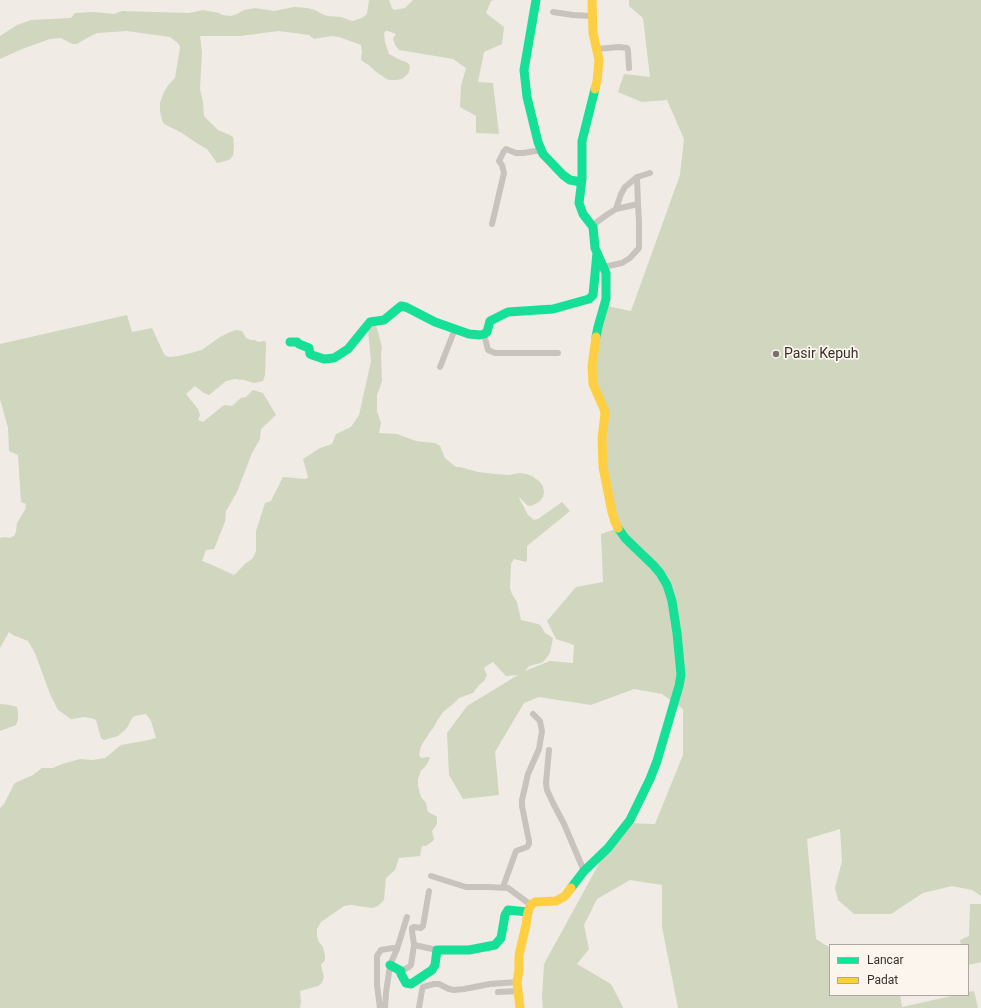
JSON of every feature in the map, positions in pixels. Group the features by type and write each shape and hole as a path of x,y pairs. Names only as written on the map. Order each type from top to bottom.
{"street":[{"path":"536,0 524,70 527,97 538,142 543,154 563,175 570,180 581,182"},
{"path":"520,1008 518,986 519,955 529,908 535,902 556,901 565,896 584,871 608,848 619,832 630,820 657,761 679,686 681,674 672,600 667,585 660,573 624,538 619,530 612,512 603,467 602,438 604,409 593,384 592,366 598,327 606,300 606,273 595,248 593,226 583,214 579,203 582,141 597,81 598,60 593,33 592,0"},
{"path":"553,12 592,16"},
{"path":"597,49 619,47 627,48 629,68"},
{"path":"492,224 504,173 502,165 498,161 504,151 506,149 516,153 523,153 542,150"},
{"path":"616,209 620,194 625,187 637,177 650,173"},
{"path":"604,267 622,263 630,258 639,248 637,177"},
{"path":"593,226 616,209 638,204"},
{"path":"558,353 495,353 488,350 484,334 490,321 508,312 553,309 589,299 593,295 597,254"},
{"path":"290,342 297,342 308,347 310,354 312,355 324,359 334,358 348,349 370,322 384,320 401,306 406,307 435,322 469,334 484,334"},
{"path":"440,367 455,329"},
{"path":"503,887 516,851 526,847 529,844 522,800 528,774 539,749 542,730 540,721 533,714"},
{"path":"550,750 546,783 547,790 552,803 564,824 584,871"},
{"path":"431,876 466,887 508,888 529,908"},
{"path":"401,971 411,965 414,945 412,928 421,928 423,926 428,891"},
{"path":"414,945 438,950 469,950 495,946 501,938 505,915 508,910 529,908"},
{"path":"385,1008 390,965 397,949 407,917"},
{"path":"380,1008 377,985 378,952 393,948 397,949"},
{"path":"390,965 401,971 406,983 411,984 432,970 435,965 438,950"},
{"path":"420,1008 422,990 426,986 434,984 439,984 454,990 490,984 518,986"},
{"path":"498,992 518,986"}],"green space":[{"path":"369,0 389,0 394,10 405,8 413,0 494,0 491,1 486,13 504,27 502,44 484,52 478,82 493,83 499,134 476,133 476,116 460,107 461,86 466,68 453,59 399,50 395,45 393,38 396,34 388,31 384,33 389,54 406,62 410,66 409,72 402,79 389,80 385,78 361,60 361,45 339,37 331,36 314,39 309,35 279,31 240,36 200,36 202,52 200,89 204,116 218,130 233,137 233,156 229,160 217,163 207,149 182,133 164,124 162,120 160,103 164,92 175,78 180,48 179,44 170,37 127,31 97,33 77,44 72,44 61,38 50,39 0,59 0,36 17,25 31,20 71,18 75,13 94,12 114,14 122,11 189,13 203,10 231,16 244,10 255,8 274,11 294,7 307,8 324,15 341,17 352,21 362,18 367,14"},
{"path":"629,0 981,0 981,896 972,890 952,886 923,893 891,914 854,914 838,900 835,888 842,861 840,829 807,839 816,939 829,947 829,996 900,996 902,1007 952,996 969,996 969,992 974,991 978,1008 678,1008 662,927 662,885 630,880 597,899 584,925 589,949 577,964 611,984 623,1008 543,1008 542,997 544,964 601,860 624,823 655,824 683,755 683,709 662,694 634,689 591,705 539,697 524,703 495,752 499,795 463,799 449,775 447,733 467,706 518,675 506,676 493,662 484,669 487,675 484,681 473,693 459,698 443,712 421,746 419,755 421,758 430,758 421,770 418,779 418,786 421,797 426,803 428,812 437,817 437,824 432,831 433,841 426,846 422,846 420,856 399,858 395,870 386,878 384,900 378,906 372,908 351,905 344,906 321,922 317,929 317,936 323,947 325,956 325,960 321,965 324,977 322,983 318,986 300,991 300,1008 0,1008 0,808 4,804 14,784 33,775 42,768 53,768 80,759 92,760 105,758 121,745 156,738 151,721 146,714 135,716 132,718 127,728 118,736 104,740 101,738 96,720 85,717 71,719 58,710 50,694 35,653 28,641 9,632 0,648 0,538 10,538 14,536 17,523 25,510 26,504 21,502 18,455 9,451 8,428 0,399 0,344 127,315 132,332 152,328 164,354 170,357 202,350 220,337 236,330 242,331 246,338 251,340 266,342 265,375 263,381 254,383 234,379 226,381 209,395 195,386 186,394 198,409 200,415 198,420 203,422 224,405 232,406 241,398 246,397 253,390 263,393 276,415 261,429 260,439 252,453 237,492 226,511 225,522 214,549 206,550 202,561 234,575 253,558 256,551 256,531 265,503 271,501 283,477 306,479 308,477 303,459 320,448 332,444 336,434 351,427 359,415 371,361 368,330 369,326 376,325 382,347 382,381 377,395 377,411 381,423 379,433 397,434 416,441 435,443 440,446 445,458 456,467 478,472 509,475 520,473 532,476 543,486 543,497 539,502 531,506 527,505 518,496 528,515 534,520 538,519 562,502 570,511 527,546 526,562 514,559 511,564 510,588 517,602 521,620 538,624 545,633 553,638 550,653 544,661 529,666 525,671 550,661 573,663 574,645 556,639 547,621 576,587 603,582 601,534 619,528 609,497 603,434 605,414 595,374 599,329 607,306 631,311 680,175 684,139 667,100 642,102 618,92 624,74 650,77 643,18 629,6"},
{"path":"0,704 17,707 18,719 16,725 0,731"},
{"path":"970,904 981,904 981,962 969,965 969,944 961,944 960,940 969,936"}],"traffic: fast":[{"path":"536,0 524,70 527,97 538,142 543,154 563,175 570,180 581,182"},
{"path":"595,89 582,141 582,179 579,203 583,214 593,227 595,248 606,273 606,299 596,337"},
{"path":"290,342 297,342 309,348 310,354 312,355 324,359 334,358 348,349 370,322 384,320 401,306 406,307 435,322 469,334 484,334 487,332 490,321 508,312 553,309 589,299 593,295 597,253"},
{"path":"571,888 584,871 608,848 630,820 657,761 681,675 677,633 672,601 667,585 660,573 625,538 618,528"},
{"path":"390,965 401,971 406,983 411,984 432,970 435,965 437,950 469,950 495,945 501,938 505,915 508,910 528,912"}],"traffic: slow":[{"path":"592,0 593,33 599,60 595,89"},
{"path":"596,337 592,366 593,384 605,414 602,438 603,467 612,512 618,528"},
{"path":"520,1008 517,982 519,955 528,912 531,905 535,902 556,901 565,896 571,888"}],"place":[{"name":"Pasir Kepuh","path":"776,354"}]}
